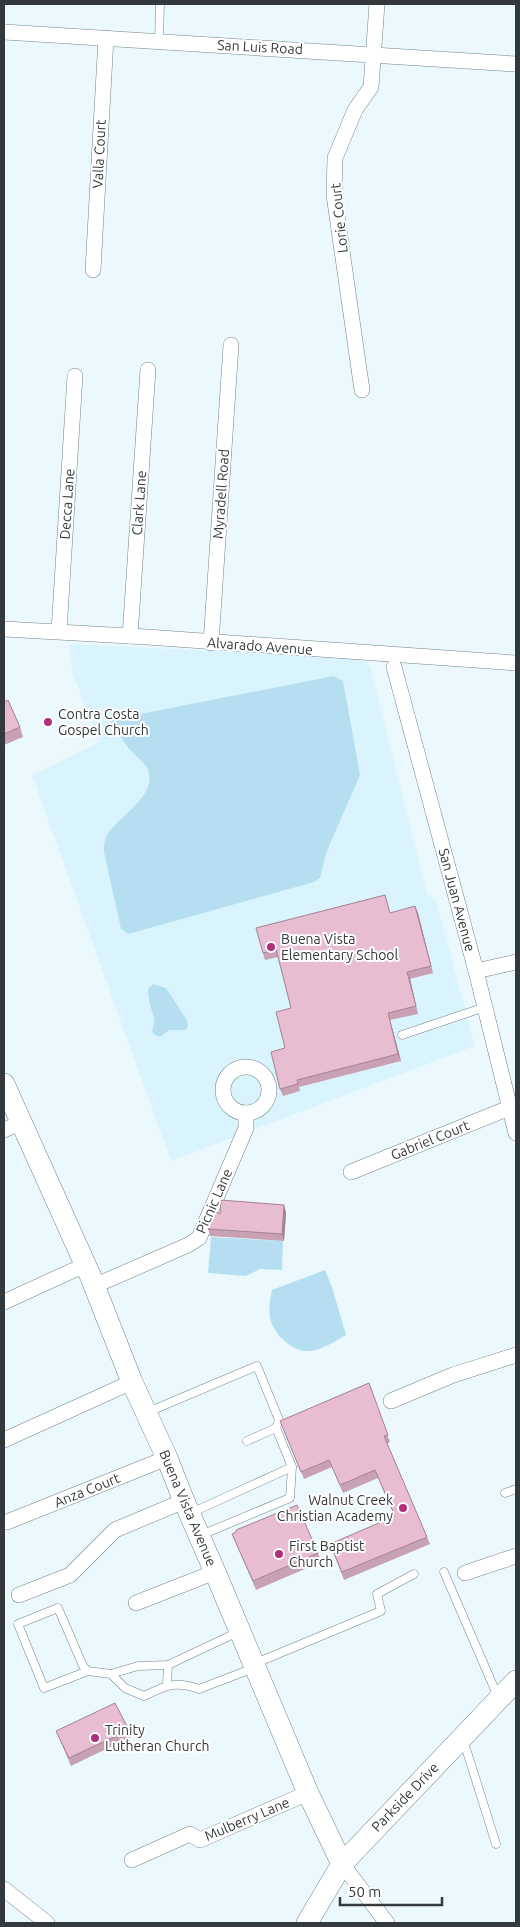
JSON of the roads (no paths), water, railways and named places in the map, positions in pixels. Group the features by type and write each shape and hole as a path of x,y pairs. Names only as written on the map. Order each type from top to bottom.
{"street":[{"name":"Lorie Court","path":"362,390 334,195 334,167 335,158 355,110 371,87 377,4"},
{"name":"San Luis Road","path":"4,32 516,64"},
{"name":"Valla Court","path":"93,270 106,38"},
{"name":"Myradell Road","path":"211,642 231,345"},
{"name":"Clark Lane","path":"130,636 148,370"},
{"name":"Decca Lane","path":"59,631 75,376"},
{"name":"Alvarado Avenue","path":"4,629 59,631 516,663"},
{"name":"San Juan Avenue","path":"394,667 476,971 516,1133"},
{"path":"476,971 516,962"},
{"name":"Buena Vista Avenue","path":"4,1084 12,1126 86,1265 132,1382 167,1458 186,1508 308,1793 342,1864 387,1923"},
{"name":"Gabriel Court","path":"351,1172 509,1108"},
{"name":"Picnic Lane","path":"94,1286 188,1245 199,1238 246,1128 246,1113"},
{"path":"4,1302 86,1265"},
{"path":"391,1401 453,1374 516,1355"},
{"path":"4,1440 132,1382"},
{"name":"Anza Court","path":"7,1522 167,1458"},
{"path":"19,1595 70,1575 115,1530 186,1508"},
{"path":"465,1573 516,1556"},
{"path":"136,1603 215,1572"},
{"name":"Parkside Drive","path":"307,1923 342,1864 516,1681"},
{"name":"Mulberry Lane","path":"132,1860 190,1834 200,1840 308,1793"},
{"path":"4,1889 47,1923"}],"lane":[{"path":"159,42 160,4"},
{"path":"402,1035 485,1008"},
{"path":"146,1412 257,1366 279,1420 276,1428 292,1468 290,1498 199,1536"},
{"path":"247,1441 276,1428"},
{"path":"186,1508 292,1468"},
{"path":"505,1493 516,1489"},
{"path":"444,1572 499,1699"},
{"path":"111,1674 125,1688 144,1696 167,1685 188,1685 199,1689 381,1611 377,1594 414,1574"},
{"path":"88,1671 83,1666 58,1608 18,1624 44,1688 88,1671 111,1674 138,1666 168,1665 240,1631"},
{"path":"167,1685 168,1665"},
{"path":"462,1737 496,1844"}],"place":[{"name":"Contra Costa Gospel Church","path":"48,722"},
{"name":"Buena Vista Elementary School","path":"271,947"},
{"name":"Walnut Creek Christian Academy","path":"403,1508"},
{"name":"First Baptist Church","path":"279,1554"},
{"name":"Trinity Lutheran Church","path":"95,1738"}]}
